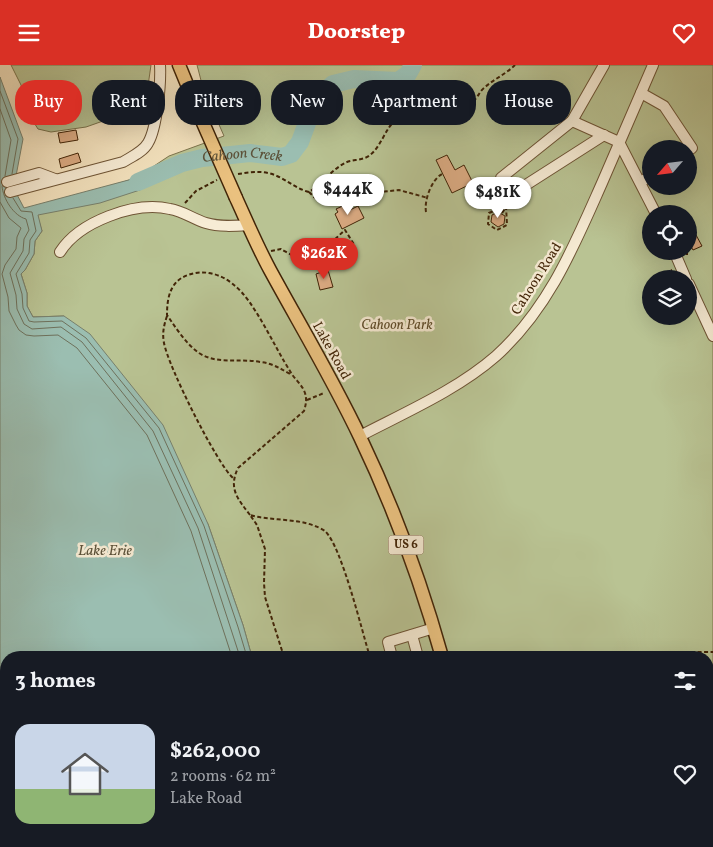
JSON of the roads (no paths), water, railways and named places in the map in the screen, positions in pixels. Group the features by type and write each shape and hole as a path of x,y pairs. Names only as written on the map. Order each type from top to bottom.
{"main road":[{"name":"Lake Road","path":"179,65 248,225 269,268 360,436 407,547 440,651"}],"street":[{"path":"9,187 55,179 123,162 148,145 157,108 161,78 160,65"},
{"path":"501,178 572,121 604,65"},
{"name":"Cahoon Road","path":"360,436 464,380 495,356 515,337 540,306 569,259 653,65"},
{"path":"641,93 664,106 687,140"},
{"path":"572,121 620,142 652,205"},
{"path":"518,190 604,135"},
{"path":"60,253 64,245 77,232 123,211 167,208 182,212 206,223 228,226 248,225"},
{"path":"697,301 713,336"},
{"path":"390,651 388,642 434,628"},
{"path":"412,635 416,651"}],"water":[{"name":"Lake Erie","path":"0,77 15,117 15,125 18,125 23,139 16,176 18,180 13,187 24,208 136,178 155,167 162,173 140,190 100,203 38,215 42,231 35,241 34,254 21,274 27,293 27,306 33,317 64,316 90,334 163,425 208,524 250,651 0,651"}],"waterway":[{"name":"Cahoon Creek","path":"138,182 182,163 202,158 250,153 282,157 291,154 300,142 316,99 333,84 354,79 398,81 408,74 413,65"}],"park label":[{"name":"Cahoon Park","path":"397,325"}]}
